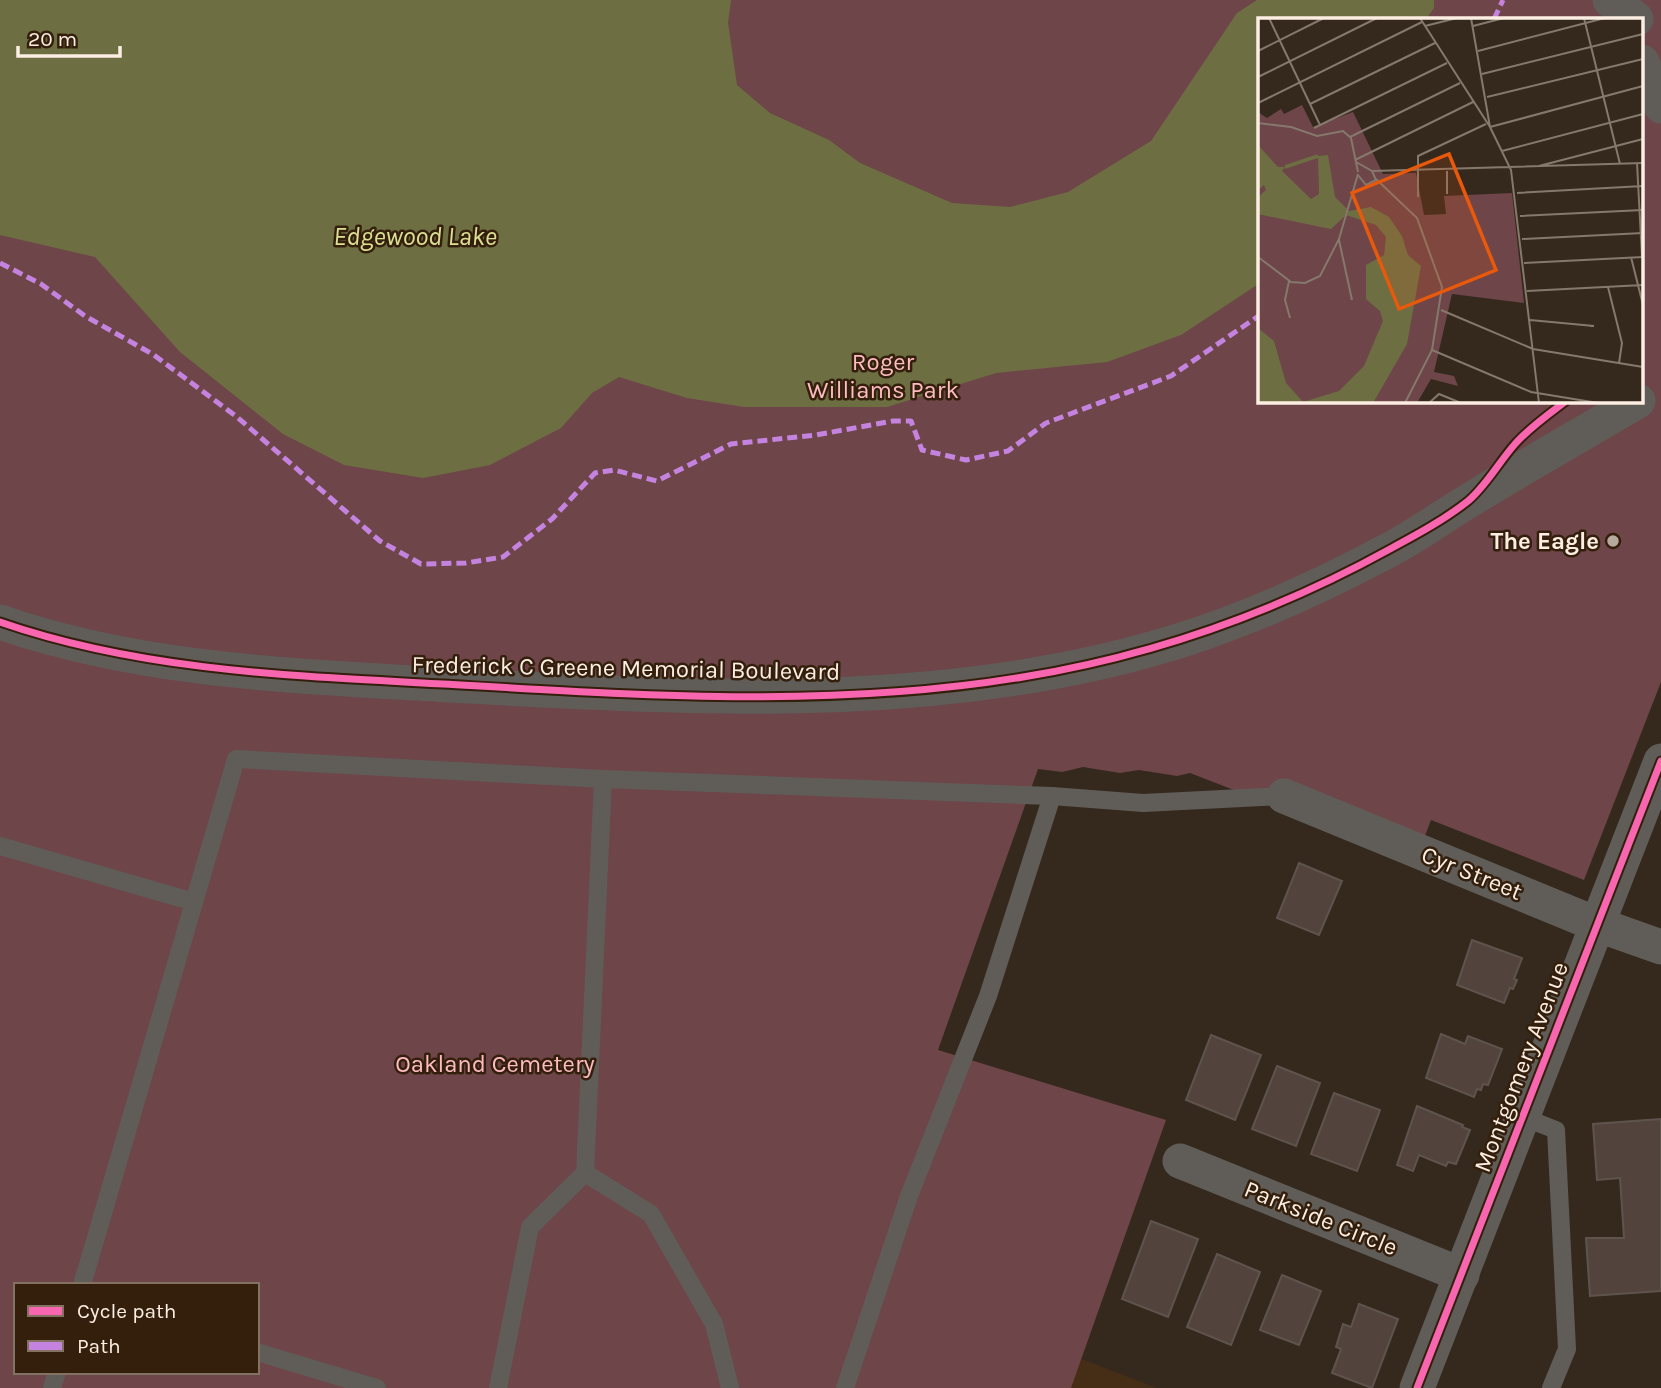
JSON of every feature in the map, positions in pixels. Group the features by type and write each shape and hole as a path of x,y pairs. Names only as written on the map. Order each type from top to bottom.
{"street":[{"path":"1609,0 1618,18"},
{"path":"1609,0 1635,18"},
{"path":"1644,25 1661,38"},
{"path":"1644,67 1661,106"},
{"name":"Frederick C Greene Memorial Boulevard","path":"1644,398 1661,387"},
{"name":"Frederick C Greene Memorial Boulevard","path":"0,622 59,640 140,658 223,668 400,682 760,696 911,690 985,682 1061,670 1148,649 1190,637 1279,602 1387,551 1637,402"},
{"name":"Montgomery Avenue","path":"1417,1388 1661,761"},
{"name":"Cyr Street","path":"1284,796 1596,924 1661,947"},
{"name":"Parkside Circle","path":"1180,1161 1462,1275"}],"lane":[{"path":"83,1283 236,760 603,779 1052,796 1143,803 1284,796"},
{"path":"498,1388 530,1227 585,1172 603,779"},
{"path":"845,1388 909,1196 988,996 1052,796"},
{"path":"0,846 194,902"},
{"path":"1523,1117 1556,1130 1567,1349 1551,1388"},
{"path":"585,1172 651,1214 714,1324 730,1388"},
{"path":"259,1353 377,1388"}],"shaded area":[{"path":"1079,1358 1157,1388 1069,1388"}],"green space":[{"name":"Roger Williams Park","path":"0,0 1661,0 1661,682 1584,880 1431,820 1417,857 1405,856 1190,773 1177,776 1139,770 1120,773 1083,767 1062,772 1038,769 938,1050 1166,1120 1071,1388 0,1388"}],"water":[{"name":"Edgewood Lake","path":"0,0 731,0 728,23 737,85 770,113 829,140 860,163 952,203 1010,207 1068,192 1151,141 1237,13 1257,0 1434,0 1434,8 1427,18 1258,18 1258,284 1181,335 1107,362 996,373 887,407 744,407 687,398 619,377 592,393 561,428 490,465 423,478 344,465 283,434 180,352 95,257 0,235"}],"building":[{"path":"1299,863 1342,881 1319,935 1277,918"},
{"path":"1472,940 1522,958 1514,979 1517,980 1513,989 1510,988 1504,1003 1457,985"},
{"path":"1441,1034 1465,1044 1468,1036 1502,1049 1488,1085 1483,1084 1481,1090 1477,1089 1474,1097 1426,1078"},
{"path":"1211,1035 1261,1055 1235,1120 1186,1100"},
{"path":"1277,1066 1320,1083 1296,1146 1252,1129"},
{"path":"1334,1093 1380,1110 1357,1171 1311,1154"},
{"path":"1417,1106 1470,1130 1456,1164 1448,1162 1446,1166 1419,1155 1413,1171 1397,1165"},
{"path":"1661,1119 1661,1291 1590,1296 1586,1238 1624,1238 1620,1178 1597,1180 1593,1124"},
{"path":"1151,1221 1198,1239 1168,1317 1122,1299"},
{"path":"1217,1254 1260,1272 1231,1345 1187,1327"},
{"path":"1282,1275 1321,1291 1299,1345 1260,1330"},
{"path":"1359,1304 1398,1319 1372,1388 1332,1373 1341,1349 1336,1347 1343,1324 1351,1327"}],"marked path":[{"path":"1494,18 1503,0"},
{"path":"0,263 41,284 85,316 154,355 237,417 380,541 421,564 466,563 503,557 552,519 595,473 614,470 657,481 731,444 816,435 893,421 911,421 922,450 966,460 1008,451 1046,423 1171,376 1258,316"}],"cycle path":[{"path":"0,622 53,638 163,661 275,674 515,688 733,697 806,696 951,687 1023,677 1118,657 1212,629 1258,612 1347,572 1430,527 1468,501 1521,438 1565,402"},
{"path":"1417,1388 1661,761"}],"place":[{"name":"The Eagle","path":"1613,541"}],"park label":[{"name":"Oakland Cemetery","path":"495,1064"}]}
